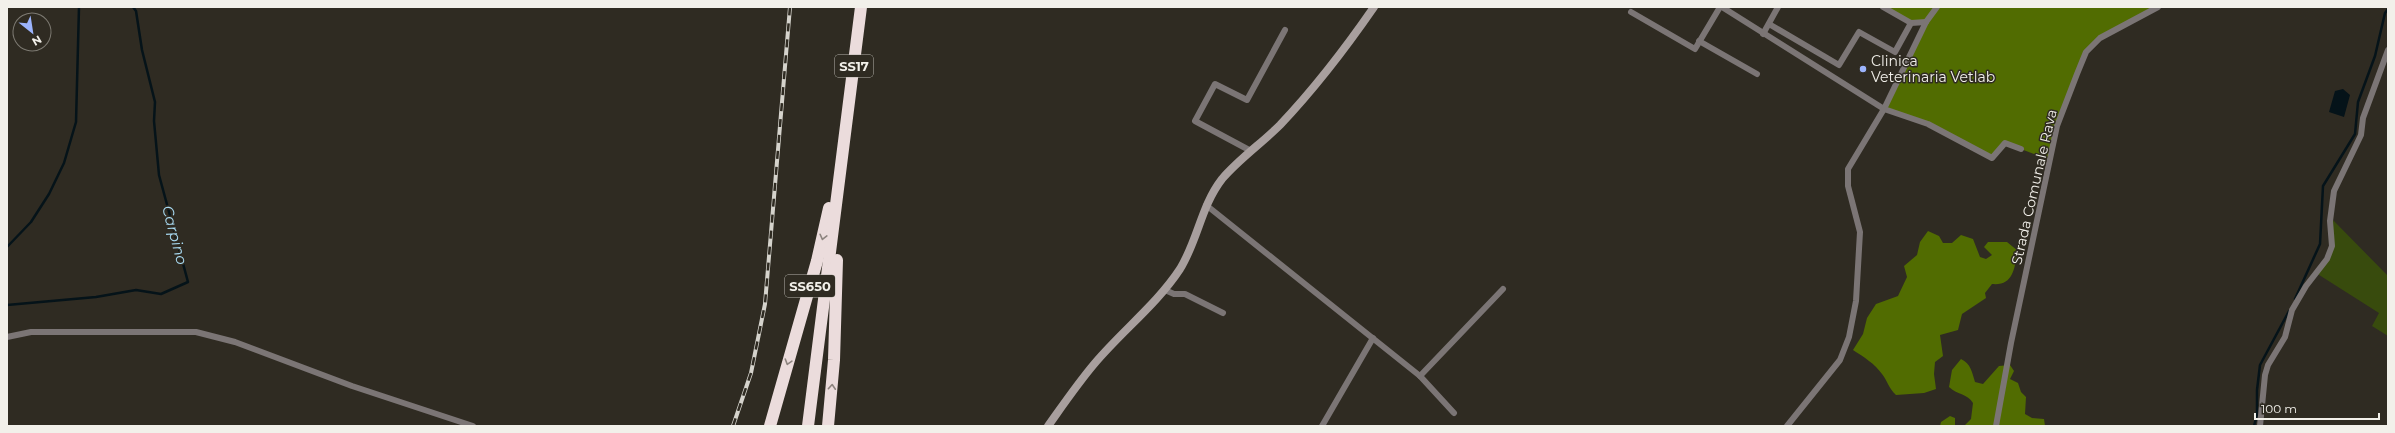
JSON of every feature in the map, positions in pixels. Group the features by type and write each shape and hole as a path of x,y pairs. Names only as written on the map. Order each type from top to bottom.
{"highway":[{"path":"855,7 857,35"},
{"name":"SS17","path":"808,426 861,7"},
{"name":"SS650","path":"770,426 827,220 834,163 844,145"},
{"name":"SS650","path":"828,426 834,360 839,187"}],"street":[{"path":"1048,426 1095,364 1165,290 1190,249 1206,205 1223,178 1315,87 1345,50 1374,7"},
{"path":"1631,12 1695,49 1721,7 1884,110 1928,124 1992,158 2005,143 2021,149"},
{"path":"1763,34 1778,7"},
{"path":"1883,7 1911,23 1926,22"},
{"path":"1787,426 1840,360 1850,337 1856,301 1860,232 1849,193 1848,169 1884,110 1926,22 1937,7"},
{"name":"Strada Comunale Rava","path":"1996,426 2011,343 2057,126 2086,52 2100,38 2158,7"},
{"path":"1769,24 1839,65 1859,32 1895,52 1911,23"},
{"path":"1251,151 1195,121 1215,84 1247,100 1285,30"},
{"path":"1699,41 1758,74"},
{"path":"2260,426 2265,375 2268,365 2285,337 2292,310 2306,286 2328,259 2332,246 2330,221 2334,191 2361,135 2364,118 2388,50"},
{"path":"1206,205 1420,376 1454,414"},
{"path":"1420,376 1503,289"},
{"path":"1165,290 1174,294 1185,294 1223,313"},
{"path":"7,337 30,332 196,332 235,342 352,386 473,426"},
{"path":"1322,426 1373,338"}],"green space":[{"path":"1883,7 2158,7 2115,29 2086,52 2057,126 2050,160 2005,143 1992,158 1928,124 1884,109 1926,22 1911,23"},
{"path":"2330,217 2388,276 2388,336 2372,326 2379,313 2316,273 2332,246"},
{"path":"1928,231 1939,236 1943,243 1952,243 1961,235 1973,239 1980,257 1986,259 1992,255 1984,247 1988,242 2007,242 2018,251 2014,269 2009,279 1999,284 1992,284 1985,293 1986,298 1962,314 1958,330 1940,335 1943,356 1935,362 1934,374 1936,389 1924,393 1896,395 1876,367 1853,350 1863,334 1867,318 1876,304 1898,296 1907,277 1904,266 1917,255 1920,242"},
{"path":"1961,359 1969,366 1975,382 1983,384 1999,366 2010,365 2014,371 2010,379 2018,383 2021,392 2026,397 2025,414 2032,418 2044,419 2045,426 1964,426 1971,419 1973,403 1968,397 1952,390 1949,387 1952,370"},
{"path":"1950,416 1955,418 1955,426 1940,426 1941,422"}],"shaded area":[{"path":"2343,89 2350,95 2344,117 2329,112 2335,91"}],"waterway":[{"path":"7,247 31,222 49,194 64,163 76,122 79,7"},
{"name":"Carpino","path":"7,305 96,297 136,290 161,294 188,282 159,175 154,121 155,102 142,50 136,11 133,7"},
{"path":"2295,299 2320,244 2323,186 2355,134 2358,102 2375,56 2385,13 2388,9"},
{"path":"2254,426 2257,415 2257,390 2260,365 2289,311"}],"railway":[{"path":"733,426 751,373 765,304 790,7"}],"place":[{"name":"Clinica Veterinaria Vetlab","path":"1863,69"}]}
